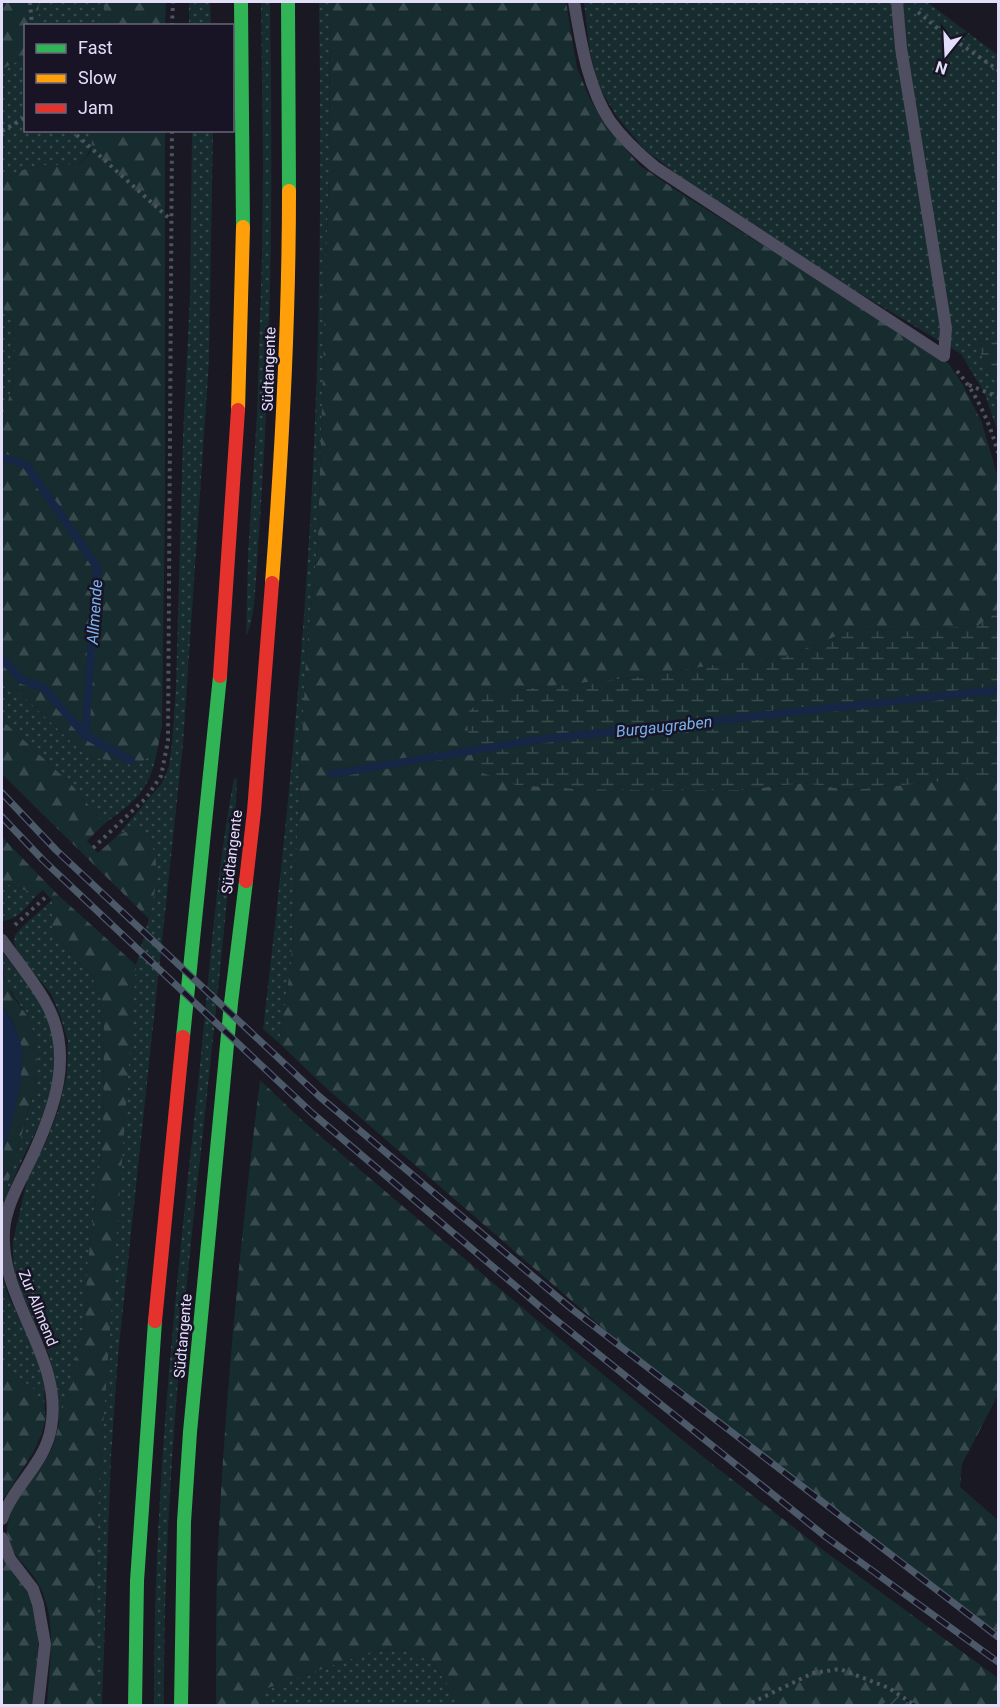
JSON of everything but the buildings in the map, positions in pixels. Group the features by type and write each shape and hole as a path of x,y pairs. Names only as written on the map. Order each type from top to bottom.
{"highway":[{"name":"Südtangente","path":"135,1706 135,1609 150,1375 225,621 238,402 242,233 242,2"},
{"name":"Südtangente","path":"181,1706 184,1522 190,1432 231,1003 254,811 283,437 289,250 288,2"}],"lane":[{"path":"574,2 586,61 597,95 610,120 632,148 655,167 944,356 946,328 901,48 897,2"},
{"name":"Zur Allmend","path":"2,1519 9,1501 38,1461 51,1429 51,1389 45,1364 18,1304 7,1270 4,1230 16,1190 49,1117 57,1092 62,1062 60,1037 47,1004 5,935"},
{"path":"2,1538 10,1559 33,1588 38,1604 45,1644 38,1706"}],"path":[{"path":"30,2 32,24"},
{"path":"172,2 172,24"},
{"path":"913,8 937,28 999,70"},
{"path":"2,131 24,118"},
{"path":"73,132 171,220"},
{"path":"93,848 146,798 161,776 168,741 172,132"},
{"path":"944,356 969,384 984,412 999,453"},
{"path":"969,384 999,396"},
{"path":"5,935 48,895"},
{"path":"745,1706 813,1673 840,1669 889,1688 916,1706"}],"green space":[{"path":"2,2 39,2 38,24 24,24 24,56 2,69"},
{"path":"39,2 104,2 104,24 38,24"},
{"path":"104,2 166,2 165,24 104,24"},
{"path":"189,2 210,2 211,24 189,24"},
{"path":"261,2 270,2 269,343 256,580 252,620 246,635 262,256"},
{"path":"319,2 330,2 329,170 318,537 306,658 291,964 279,1043 263,1029 282,858 303,628 315,429 319,286"},
{"path":"330,2 566,2 577,68 589,97 604,123 639,165 756,241 922,342 949,364 963,385 982,423 998,478 998,610 978,626 912,630 855,629 783,657 726,663 647,676 488,693 516,785 580,789 742,790 803,783 850,790 998,776 998,1395 962,1464 960,1487 998,1520 998,1633 831,1509 633,1354 325,1087 279,1043 291,964 306,658 318,537 329,170"},
{"path":"584,2 927,2 998,55 998,433 985,394 961,354 821,270 682,178 644,149 617,117 597,84"},
{"path":"24,56 24,132 94,132 93,142 88,153 78,165 48,165 29,168 2,180 2,69"},
{"path":"94,132 165,132 165,504 162,726 157,752 143,761 123,762 87,757 18,691 2,679 2,417 13,386 15,345 12,320 2,307 2,180 29,168 48,165 78,165 90,153"},
{"path":"192,132 213,132 209,361 183,744 118,1356 111,1457 102,1705 95,1706 99,1483 133,999 136,965 150,915 156,876 136,827 117,836 162,783 169,766 172,744 190,297"},
{"path":"2,307 12,320 15,345 13,386 2,417"},
{"path":"998,341 998,383 991,378 977,344"},
{"path":"998,610 998,776 851,790 803,783 742,790 580,789 516,785 477,771 470,748 466,714 488,693 647,676 726,663 783,657 855,629 912,630 978,626"},
{"path":"2,679 18,691 87,757 142,761 157,752 150,776 140,794 125,809 104,824 71,784 2,720"},
{"path":"2,720 71,784 104,824 87,841 98,853 117,836 136,827 145,835 152,845 156,869 156,882 149,919 2,774"},
{"path":"234,778 237,779 236,809 186,1289 174,1428 166,1566 164,1705 154,1706 157,1555 166,1404 216,899"},
{"path":"2,837 58,895 136,965 99,1483 95,1705 47,1705 51,1630 46,1601 35,1579 13,1550 7,1533 11,1513 16,1503 54,1443 85,1321 87,1269 103,1140 104,1005 92,977 55,936 52,928 52,900 43,890 38,894 2,883"},
{"path":"2,883 38,894 18,915 2,921"},
{"path":"52,900 52,928 55,936 92,977 104,1005 103,1139 87,1269 85,1321 59,1426 58,1395 49,1355 15,1278 13,1255 13,1241 28,1176 46,1142 59,1109 67,1073 68,1041 60,1015 51,994 18,953 14,943 15,935"},
{"path":"2,952 43,1008 52,1036 54,1066 45,1110 13,1180 2,1214 2,1204 35,1088 36,1073 35,1043 31,1025 6,982"},
{"path":"2,972 12,995 31,1021 37,1056 35,1088 2,1204 2,1154 16,1102 21,1052 12,1021 2,1006"},
{"path":"260,1080 306,1124 531,1315 702,1456 819,1547 998,1678 998,1705 918,1705 897,1695 881,1706 460,1706 456,1695 430,1661 404,1650 374,1651 262,1690 272,1705 216,1706 217,1569 228,1386 239,1263"},
{"path":"2,1270 8,1294 41,1369 44,1382 45,1415 36,1391 2,1365"},
{"path":"2,1365 36,1391 46,1417 34,1451 2,1501"},
{"path":"2,1555 29,1595 38,1631 32,1705 2,1705"},
{"path":"404,1650 430,1661 456,1695 460,1705 272,1705 261,1690 374,1651"},
{"path":"897,1695 913,1705 881,1705"}],"water":[{"path":"2,1006 21,1044 22,1068 17,1100 2,1156"}],"waterway":[{"name":"Allmende","path":"2,457 26,465 97,567 85,735 131,761"},
{"name":"Allmende","path":"2,659 22,680 44,688 85,735"},
{"name":"Burgaugraben","path":"332,774 535,740 998,690"}],"railway":[{"path":"2,793 56,850 320,1097 573,1310 998,1637"},
{"path":"2,817 43,860 312,1113 551,1316 826,1537 998,1662"}],"traffic: fast":[{"path":"241,2 243,227"},
{"path":"288,2 289,191"},
{"path":"183,1037 220,676"},
{"path":"181,1706 184,1522 190,1432 231,1003 246,881"},
{"path":"135,1706 137,1581 155,1321"}],"traffic: slow":[{"path":"272,583 284,387 289,191"},
{"path":"238,410 243,227"}],"traffic: jam":[{"path":"220,676 238,410"},
{"path":"246,881 254,811 272,583"},
{"path":"155,1321 183,1037"}]}
